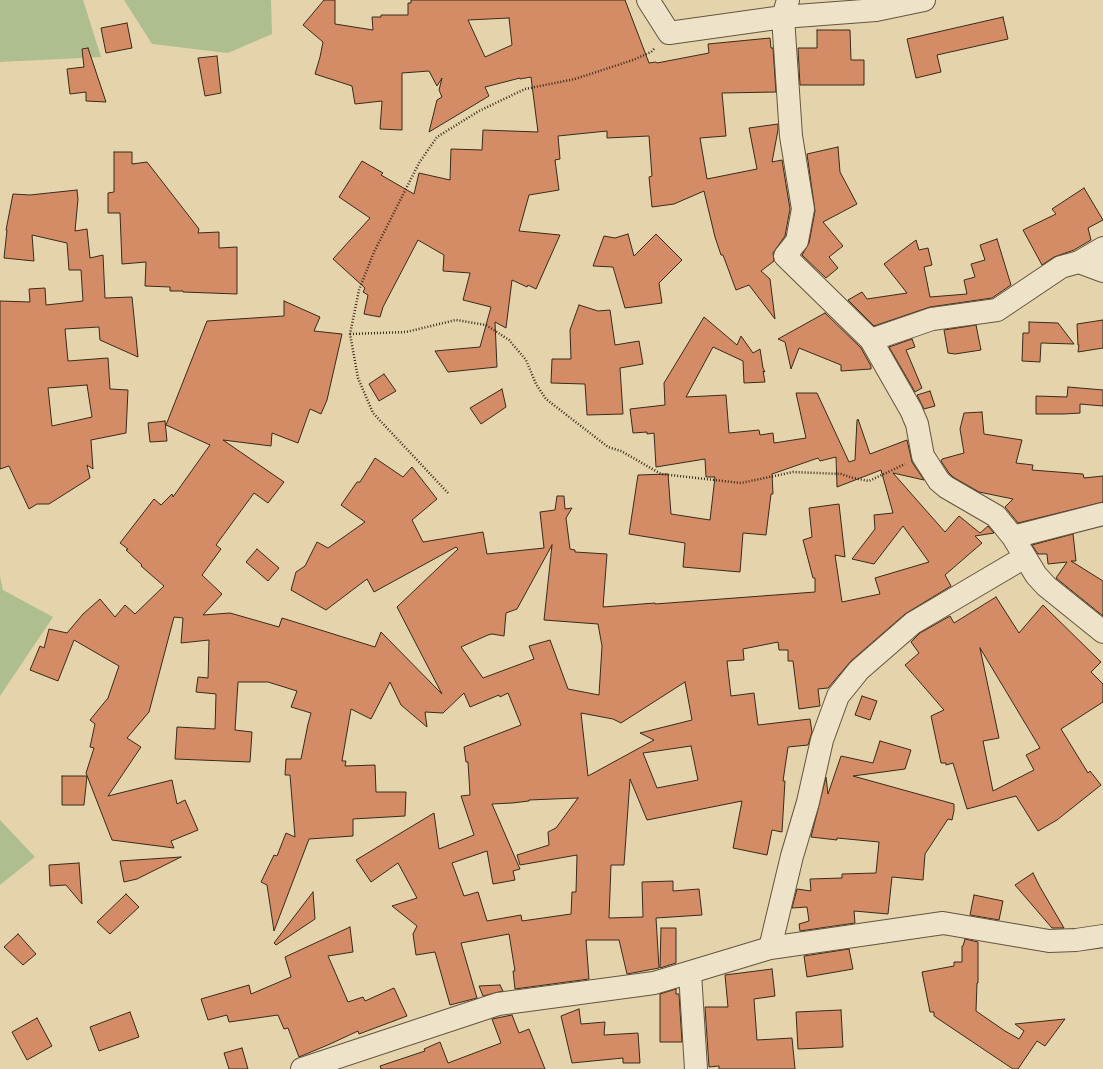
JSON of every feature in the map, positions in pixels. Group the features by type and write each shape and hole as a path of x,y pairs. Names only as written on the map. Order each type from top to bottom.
{"street":[{"path":"648,0 669,33 785,8 876,10 924,0"},
{"path":"785,8 791,136 803,209 797,241 785,256 871,340 911,410 917,424 924,456 939,481 946,487 996,516 1013,537 1036,575 1046,586 1103,632"},
{"path":"871,340 932,319 997,310 1061,267 1079,262 1103,248"},
{"path":"1079,262 1103,271"},
{"path":"1013,537 1103,514"},
{"path":"770,948 792,856 808,802 822,740 838,696 859,670 913,624 1025,557"},
{"path":"302,1069 498,1004 654,984 770,948 943,923 1050,941 1076,940 1103,936"},
{"path":"690,973 696,1069"}],"path":[{"path":"448,493 373,413 358,378 350,334 359,290 374,252 418,162 437,137 479,111 525,89 575,79 633,60 651,52 669,33"},
{"path":"350,334 406,332 456,320 486,325 509,340 526,360 536,384 546,399 608,447 621,451 661,474 741,483 794,472 841,474 869,481 924,456"}],"green space":[{"path":"0,0 83,0 101,57 0,62"},
{"path":"124,0 271,0 272,34 228,53 152,44"},
{"path":"0,576 3,590 53,617 0,696"},
{"path":"0,820 35,857 0,885"}],"building":[{"path":"324,0 335,0 335,24 373,30 372,17 381,17 381,15 408,15 408,3 411,3 411,0 625,0 649,63 657,63 709,53 708,44 770,38 771,48 773,48 776,92 722,93 726,136 700,138 707,179 757,169 749,128 778,124 772,162 782,160 790,209 785,236 773,253 774,261 761,271 770,279 775,319 749,285 736,290 715,237 704,191 674,204 652,207 649,177 652,176 649,136 607,138 607,131 558,136 560,159 555,160 559,190 529,195 519,231 560,235 536,289 528,285 527,287 512,280 506,328 495,322 497,367 448,372 435,351 480,347 491,307 463,300 470,273 443,271 444,255 418,240 383,307 380,317 364,314 368,295 363,292 365,288 333,259 370,218 339,197 362,161 383,173 381,175 414,194 419,173 450,180 451,149 482,150 483,130 538,132 531,77 520,78 485,87 489,96 429,132 437,100 442,97 439,90 442,78 437,86 429,71 402,73 402,130 380,129 382,101 355,104 352,86 315,74 323,42 303,25","holes":["509,18 512,45 485,57 468,20"]},
{"path":"1003,17 1008,39 937,55 941,72 916,78 907,39"},
{"path":"127,23 132,48 106,53 101,28"},
{"path":"817,30 850,30 851,60 864,60 864,85 800,85 798,48 817,48"},
{"path":"88,48 106,102 86,101 86,92 70,94 67,69 84,67 82,49"},
{"path":"217,56 221,93 205,96 198,58"},
{"path":"838,147 840,172 857,204 823,222 843,246 829,257 838,268 826,278 802,255 809,243 815,211 807,154"},
{"path":"114,152 132,152 132,164 147,162 199,229 198,233 219,232 219,248 237,247 237,294 170,291 170,287 145,286 146,262 122,264 120,213 108,213 108,193 114,192"},
{"path":"1084,188 1103,220 1088,228 1091,240 1074,250 1054,257 1042,265 1023,230 1056,214 1052,209"},
{"path":"77,190 78,199 75,231 87,229 90,258 103,255 105,298 132,297 138,357 100,340 99,327 65,329 68,361 108,358 110,389 128,390 126,433 91,440 93,469 87,465 90,478 49,504 37,504 29,509 9,466 0,469 0,301 30,302 29,289 45,288 46,305 83,301 81,270 69,270 67,243 32,235 34,261 4,258 6,230 13,194 30,195","holes":["87,385 92,417 52,426 48,388"]},
{"path":"628,234 634,256 656,234 682,260 659,283 662,303 625,308 613,267 593,266 604,236 615,238"},
{"path":"997,239 1011,285 992,298 930,307 874,326 848,300 862,292 867,299 907,293 884,264 916,240 919,250 928,248 932,265 924,267 930,297 967,294 964,280 975,277 971,264 985,260 980,245"},
{"path":"284,301 320,317 314,331 342,334 327,400 321,414 310,409 298,443 272,433 271,446 223,440 284,482 268,503 254,493 216,545 221,549 202,575 222,594 203,615 230,613 279,627 282,618 375,647 381,632 442,694 397,607 458,549 456,547 374,592 367,579 326,610 291,590 296,572 305,566 317,542 328,548 365,522 341,505 357,482 360,482 375,458 403,477 412,467 437,499 412,520 423,542 483,532 487,554 544,548 540,512 555,510 557,496 564,496 565,509 572,508 566,518 570,549 575,550 575,552 607,554 603,607 815,592 815,578 813,578 803,540 812,537 809,508 839,504 845,557 835,555 842,602 880,594 875,578 929,562 903,526 874,564 852,559 875,529 874,515 893,513 881,470 837,487 836,457 820,461 818,458 772,474 773,494 771,494 766,535 743,533 740,572 683,567 685,543 629,534 638,475 668,474 671,514 710,520 715,477 706,477 705,459 656,467 654,433 633,433 630,409 665,405 664,383 704,317 737,345 741,336 753,353 760,349 765,372 763,371 765,382 744,383 743,361 713,347 686,397 726,395 729,433 759,430 760,435 773,433 774,443 806,438 796,393 817,393 849,462 855,460 858,419 870,454 907,440 912,462 924,480 893,473 945,532 959,516 980,533 988,526 994,533 975,536 982,543 945,575 951,586 905,614 851,661 828,688 818,689 820,706 799,709 793,661 788,661 788,650 779,650 778,642 743,649 744,660 727,661 731,696 754,693 758,725 810,719 812,732 808,745 788,747 783,781 785,781 782,832 772,830 767,855 733,848 742,801 647,820 630,779 624,865 611,865 609,918 643,917 642,882 673,881 673,891 699,889 702,915 656,918 659,968 627,974 619,940 586,940 589,979 515,989 513,971 515,971 509,934 461,943 477,998 450,1005 435,952 416,955 413,934 417,926 392,906 417,898 398,863 371,882 356,860 434,813 439,849 474,835 461,796 470,795 468,762 466,762 464,747 521,725 508,693 500,697 499,695 470,707 464,693 443,713 425,712 427,727 401,705 390,682 371,719 351,709 342,761 346,761 345,766 375,765 376,792 406,792 405,816 353,819 353,836 309,839 274,931 267,885 261,882 274,855 277,856 286,833 295,837 290,775 285,775 286,759 301,759 311,713 291,707 297,691 268,682 238,682 235,730 252,732 250,762 175,759 177,727 215,729 216,694 196,692 198,677 208,678 209,640 181,643 183,618 174,617 149,712 127,738 141,747 108,796 172,780 177,804 185,800 198,830 171,841 174,848 112,840 86,773 94,748 90,747 95,724 90,720 108,698 119,666 74,640 58,681 30,670 40,646 44,648 49,629 67,633 83,614 100,599 115,617 125,605 135,614 164,586 141,566 142,565 126,550 128,549 120,543 154,499 161,505 172,494 173,497 210,445 166,425 207,321 284,316","holes":["552,545 544,620 598,624 602,646 599,695 568,689 550,640 529,646 534,659 483,678 461,647 488,635 492,634 504,636 506,613 517,609","685,682 692,720 640,733 654,740 588,776 581,713 613,719 621,723","691,746 698,780 657,788 643,753","578,798 556,828 548,832 549,845 517,855 520,865 577,855 576,892 572,892 571,914 522,921 521,915 487,921 478,892 464,896 452,863 487,851 493,884 515,880 513,871 520,869 492,804 529,800"]},
{"path":"579,305 598,311 610,310 615,345 639,341 643,364 620,368 623,414 587,415 585,384 551,383 552,359 571,359 570,330"},
{"path":"825,313 861,348 871,366 871,369 841,371 841,365 799,348 791,369 785,342 778,339"},
{"path":"1103,320 1103,348 1078,352 1079,345 1077,324"},
{"path":"1029,322 1058,323 1074,344 1041,343 1040,362 1022,361 1023,333 1029,333"},
{"path":"976,325 981,350 955,354 948,353 944,330"},
{"path":"912,339 915,347 906,350 922,388 915,392 889,347"},
{"path":"384,374 396,391 379,401 369,384"},
{"path":"1068,387 1103,390 1103,406 1080,404 1080,413 1036,414 1036,396 1067,397"},
{"path":"502,389 506,407 481,424 470,408"},
{"path":"930,391 935,406 924,409 917,395"},
{"path":"982,412 984,434 1022,440 1016,463 1033,465 1032,470 1083,474 1084,478 1103,476 1103,502 1018,523 1005,507 1013,499 979,492 953,477 941,461 942,459 964,453 960,429 964,413"},
{"path":"165,421 167,441 150,442 148,423"},
{"path":"1073,534 1076,561 1071,561 1103,581 1103,616 1056,578 1067,562 1048,564 1047,554 1038,554 1032,545"},
{"path":"257,549 279,568 268,581 246,562"},
{"path":"996,597 1019,633 1043,605 1101,662 1091,672 1103,684 1103,702 1061,729 1088,773 1090,771 1101,785 1057,820 1038,831 1016,796 967,809 953,763 946,765 946,763 941,763 931,716 944,710 905,665 919,653 911,642 920,633 950,616 954,623","holes":["980,648 1040,748 1026,755 1034,770 993,791 983,741 999,738"]},
{"path":"862,696 877,701 870,720 855,715"},
{"path":"880,741 911,750 905,769 853,776 954,804 952,820 948,819 925,854 923,880 892,877 888,914 854,911 855,923 800,931 799,924 809,921 807,907 792,908 797,889 811,891 810,879 842,878 842,874 876,873 879,842 811,837 826,777 828,794 841,756 873,763"},
{"path":"62,776 87,776 84,805 62,805"},
{"path":"181,857 137,879 124,882 120,861"},
{"path":"79,863 82,904 66,885 50,886 49,865"},
{"path":"1033,873 1064,928 1052,928 1015,885"},
{"path":"313,892 315,919 276,945 274,943"},
{"path":"126,894 139,907 110,934 97,922"},
{"path":"974,895 1003,901 999,920 970,915"},
{"path":"350,927 353,952 328,956 348,1002 363,997 365,1001 394,988 407,1016 359,1034 358,1031 299,1057 288,1028 284,1029 278,1015 229,1022 227,1015 208,1020 201,999 249,985 251,994 291,977 285,957"},
{"path":"661,928 676,928 676,963 660,968"},
{"path":"18,934 36,954 23,965 4,947"},
{"path":"965,939 978,942 976,1011 1019,1039 1024,1031 1015,1024 1065,1019 1045,1046 1037,1041 1018,1069 1013,1069 934,1016 934,1012 930,1012 922,972 954,966 954,962 962,962 962,946"},
{"path":"849,949 853,969 807,977 804,956"},
{"path":"772,969 775,996 754,999 757,1040 792,1038 795,1069 719,1069 719,1066 709,1067 705,1007 728,1007 725,975"},
{"path":"500,985 503,991 483,996 479,986"},
{"path":"676,989 676,994 679,994 682,1042 660,1042 660,994"},
{"path":"579,1009 581,1024 605,1022 604,1035 638,1033 640,1063 623,1063 623,1058 572,1063 561,1016"},
{"path":"841,1010 843,1047 798,1049 796,1012"},
{"path":"130,1012 139,1037 99,1051 90,1027"},
{"path":"512,1015 519,1033 529,1029 545,1069 381,1069 380,1066 425,1051 424,1049 440,1042 448,1063 501,1043 492,1019"},
{"path":"37,1018 52,1046 27,1060 12,1032"},
{"path":"242,1048 248,1069 229,1069 224,1053"}]}
